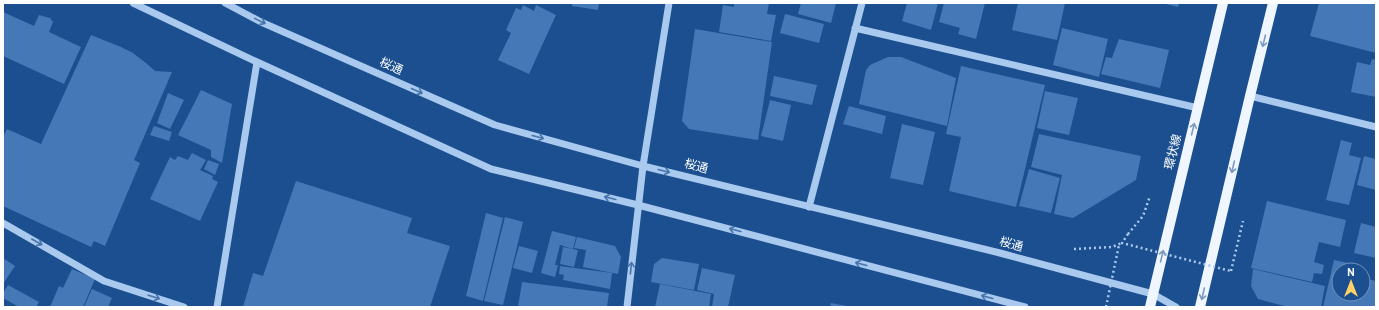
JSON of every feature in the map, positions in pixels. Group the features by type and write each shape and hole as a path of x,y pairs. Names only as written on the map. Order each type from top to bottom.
{"main road":[{"name":"環状線","path":"1150,307 1223,3"},
{"path":"1200,307 1273,3"}],"street":[{"path":"133,3 257,62 491,169 638,205 1024,307"},
{"name":"桜通","path":"225,3 261,22 495,125 643,166 1000,253 1153,294 1176,307"},
{"path":"627,307 643,166 669,3"},
{"path":"809,207 862,3"},
{"path":"855,28 1198,108"},
{"path":"217,307 257,62"},
{"path":"1250,96 1376,127"},
{"path":"3,223 104,281 184,307"}],"path":[{"path":"1106,307 1121,244 1143,216 1150,196"},
{"path":"1074,249 1091,249 1121,244 1231,271 1243,221"}],"building":[{"path":"572,3 599,3 598,10 572,6"},
{"path":"734,3 769,3 767,14 776,15 771,41 719,32 723,5 734,7"},
{"path":"801,3 836,3 831,23 798,14"},
{"path":"907,3 938,3 931,30 902,21"},
{"path":"944,3 985,3 976,39 958,34 960,28 939,22"},
{"path":"1018,3 1065,3 1057,40 1012,30"},
{"path":"1162,3 1179,3 1178,7"},
{"path":"1319,3 1376,3 1376,53 1310,36"},
{"path":"523,5 534,11 536,5 556,15 529,74 498,60 511,33 506,30 516,8 521,10"},
{"path":"3,12 34,26 39,15 50,18 53,22 49,32 81,47 64,84 3,56"},
{"path":"785,14 824,24 819,43 780,33"},
{"path":"1062,28 1108,39 1099,77 1053,65"},
{"path":"695,29 772,42 758,140 689,129 682,121"},
{"path":"91,35 133,53 155,71 172,72 134,160 140,163 105,246 94,241 91,247 3,206 3,137 7,129 41,144"},
{"path":"1119,39 1169,50 1160,88 1101,74 1106,57 1112,58"},
{"path":"888,57 901,57 956,78 947,126 859,104 866,70 870,65"},
{"path":"1372,59 1376,60 1376,97 1351,92 1357,62 1370,65"},
{"path":"961,66 1045,85 1016,207 949,191 961,137 946,134"},
{"path":"774,76 817,85 812,105 770,96"},
{"path":"201,90 232,104 222,163 211,157 211,150 178,135"},
{"path":"1045,91 1078,98 1069,135 1037,128"},
{"path":"168,93 184,100 170,129 157,123"},
{"path":"770,100 791,105 783,141 761,136"},
{"path":"849,106 886,116 882,134 843,124"},
{"path":"902,124 935,132 923,185 890,178"},
{"path":"154,126 172,132 169,141 150,135"},
{"path":"1039,134 1141,156 1136,180 1073,218 1054,214 1062,175 1031,167"},
{"path":"1341,140 1352,143 1349,155 1361,158 1349,205 1326,200"},
{"path":"192,153 206,160 200,170 213,176 212,179 218,182 200,221 150,199 170,157 175,160 178,156 188,160"},
{"path":"1364,156 1376,159 1376,190 1357,185"},
{"path":"208,160 219,164 215,175 204,169"},
{"path":"1029,169 1060,178 1051,213 1019,206"},
{"path":"296,181 412,218 407,233 450,246 430,307 243,307 253,273 263,276"},
{"path":"1267,201 1346,220 1340,247 1319,242 1314,262 1324,265 1322,274 1314,273 1312,282 1251,268"},
{"path":"486,213 503,218 483,301 466,296"},
{"path":"505,217 523,222 503,305 484,301"},
{"path":"1361,223 1376,227 1376,258 1354,253"},
{"path":"552,231 576,237 573,249 560,245 555,265 558,265 555,277 541,273"},
{"path":"577,237 615,246 621,257 618,274 583,267 586,250 574,248"},
{"path":"519,246 538,251 532,273 513,268"},
{"path":"563,247 578,250 574,267 560,264"},
{"path":"3,258 15,266 3,284"},
{"path":"662,258 699,264 694,290 651,282 654,264"},
{"path":"560,266 612,273 610,289 563,280 564,275 559,274"},
{"path":"702,268 735,275 728,307 712,307 714,294 697,290"},
{"path":"72,269 95,279 83,307 50,307 59,286 63,288"},
{"path":"1253,269 1325,286 1321,307 1288,307 1258,299 1251,286"},
{"path":"1331,273 1331,302 1371,302 1371,280 1376,281 1376,307 1323,307"},
{"path":"522,282 609,293 607,307 518,307"},
{"path":"660,284 711,294 709,307 655,307"},
{"path":"8,285 39,302 36,307 19,307 3,298 3,293"},
{"path":"92,289 112,298 108,307 84,307"},
{"path":"831,303 847,306 847,307 830,307"}]}
